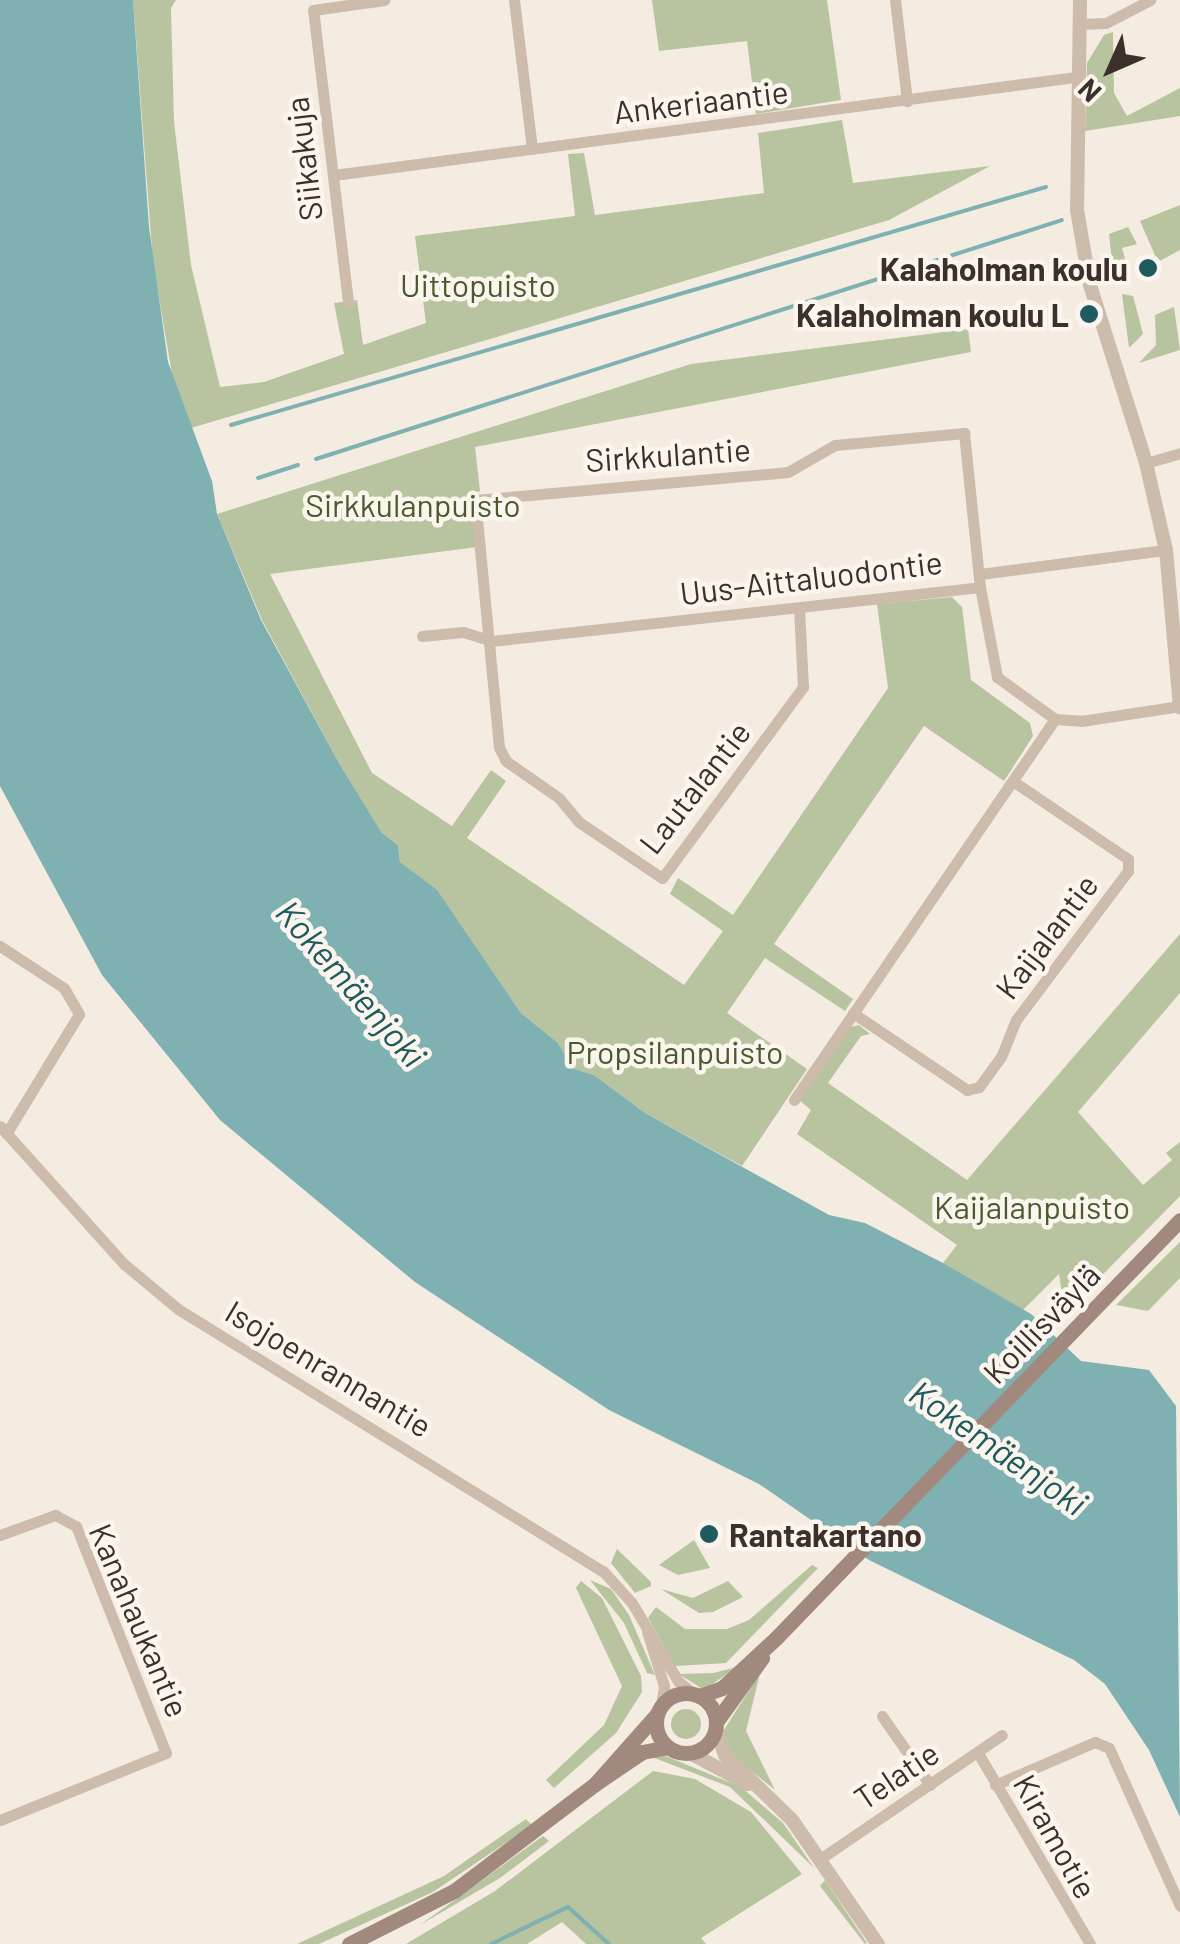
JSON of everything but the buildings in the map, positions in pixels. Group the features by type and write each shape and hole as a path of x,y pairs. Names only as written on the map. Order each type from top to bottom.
{"main road":[{"name":"Koillisväylä","path":"697,1694 722,1688 776,1638 1180,1220"},
{"name":"Koillisväylä","path":"716,1725 776,1638"},
{"path":"349,1944 454,1891 642,1752 668,1748 690,1753 707,1744 716,1725 697,1694 676,1694 595,1784"},
{"path":"659,1710 656,1730 668,1748"}],"street":[{"name":"Siikakuja","path":"348,302 314,10 384,0"},
{"path":"514,0 532,149"},
{"path":"895,0 906,100"},
{"path":"794,1100 1055,719 1080,721 1180,706 1166,550 1146,463 1090,285 1077,210 1080,0"},
{"path":"1078,24 1106,22 1150,0"},
{"name":"Ankeriaantie","path":"334,175 1076,76"},
{"name":"Sirkkulantie","path":"492,641 476,500 788,472 835,445 964,432 980,580"},
{"path":"1146,463 1180,452"},
{"path":"980,580 1166,550"},
{"name":"Uus-Aittaluodontie","path":"422,636 463,632 492,641 799,608 980,580 997,677 1055,719"},
{"name":"Lautalantie","path":"492,641 491,675 506,760 559,798 579,822 662,878 803,687 799,608"},
{"name":"Kaijalantie","path":"853,1012 967,1090 979,1088 1001,1058 1016,1020 1128,871 1128,859 1013,781"},
{"path":"0,946 64,988 78,1008 76,1022 3,1130"},
{"name":"Isojoenrannantie","path":"3,1130 124,1264 178,1309 578,1553 619,1586 678,1681 697,1694"},
{"name":"Kanahaukantie","path":"0,1535 55,1515 76,1526 166,1752 0,1820"},
{"name":"Isojoenrannantie","path":"647,1631 664,1686 659,1710"},
{"path":"882,1716 930,1784"},
{"path":"716,1725 724,1755 820,1859 878,1944"},
{"name":"Telatie","path":"820,1859 1002,1736"},
{"path":"996,1785 1095,1742 1109,1748 1180,1906"},
{"path":"690,1753 758,1788"},
{"name":"Kiramotie","path":"978,1753 1090,1944"}],"green space":[{"name":"Uittopuisto","path":"133,0 176,0 171,8 174,122 191,265 220,387 264,382 344,354 334,303 357,300 363,345 426,323 415,236 575,216 568,154 584,153 595,215 764,193 758,133 842,120 853,183 990,166 889,220 191,428 174,386 153,262"},
{"path":"652,0 827,0 841,100 756,114 747,41 659,51"},
{"path":"1113,32 1114,93 1127,116 1180,88 1180,116 1085,131 1087,63 1104,35"},
{"path":"1180,205 1180,250 1158,262 1140,221"},
{"path":"1128,227 1137,244 1122,248 1129,274 1114,280 1109,234"},
{"path":"1122,294 1133,296 1143,334 1129,348"},
{"path":"1174,307 1180,350 1139,363 1156,345 1155,315"},
{"name":"Propsilanpuisto","path":"968,329 971,352 475,447 480,491 470,495 477,547 270,574 372,773 452,826 491,770 506,781 467,838 684,985 723,931 670,894 678,878 733,915 888,688 877,604 952,597 962,607 971,680 1030,723 1033,736 1004,781 924,726 774,944 853,999 845,1011 765,958 727,1013 807,1069 742,1166 645,1113 594,1075 574,1069 558,1043 521,1013 437,891 400,862 398,845 382,833 339,763 262,620 217,514 691,364"},
{"name":"Kaijalanpuisto","path":"1180,934 1180,993 1078,1112 1143,1185 1172,1160 1166,1153 1180,1142 1180,1196 1065,1313 1059,1274 1023,1310 994,1296 943,1263 957,1245 797,1134 811,1110 797,1098 847,1028 859,1025 870,1034 861,1036 828,1083 967,1180"},
{"path":"1180,1242 1180,1278 1148,1311 1116,1305"},
{"path":"694,1540 710,1568 678,1575 659,1565"},
{"path":"617,1549 651,1586 635,1593 611,1563"},
{"path":"812,1565 818,1568 726,1663 675,1666 648,1618 656,1607 685,1629 727,1629 749,1620"},
{"path":"590,1580 611,1589 629,1615 655,1675 647,1673 624,1623"},
{"path":"581,1581 602,1598 641,1676 642,1692 616,1733 554,1788 546,1780 604,1725 622,1686 576,1588"},
{"path":"728,1581 743,1597 713,1612 699,1613 661,1589 693,1598"},
{"path":"737,1667 704,1690 679,1674 713,1673"},
{"path":"760,1673 746,1731 775,1790 729,1753 722,1733"},
{"path":"686,1709 697,1713 701,1724 697,1735 686,1739 675,1735 671,1724 675,1713"},
{"path":"663,1755 741,1787 783,1823 814,1868 730,1787 649,1756"},
{"path":"653,1771 695,1779 751,1812 802,1874 701,1938 706,1944 586,1944 562,1922 527,1944 406,1944 495,1891"},
{"path":"526,1819 532,1825 433,1892 319,1944 297,1944 444,1876"},
{"path":"543,1836 549,1841 500,1878 420,1925"},
{"path":"825,1880 867,1943 820,1886"}],"water":[{"name":"Kokemäenjoki","path":"0,0 133,0 149,227 168,362 212,481 217,514 261,620 339,763 382,833 398,845 400,862 437,890 521,1013 558,1043 574,1069 594,1075 645,1113 829,1215 865,1223 943,1263 1031,1314 1081,1361 1149,1370 1176,1406 1180,1817 1149,1750 1105,1684 1074,1660 869,1560 759,1484 609,1410 415,1282 220,1120 102,975 0,786"}],"waterway":[{"path":"231,425 1046,187"},
{"path":"316,459 1062,220"},
{"path":"258,478 298,465"},
{"path":"491,1944 568,1907 609,1944"}],"place":[{"name":"Kalaholman koulu","path":"1148,268"},
{"name":"Kalaholman koulu L","path":"1089,314"},
{"name":"Rantakartano","path":"709,1534"}],"park label":[{"name":"Sirkkulanpuisto","path":"413,504"}]}
